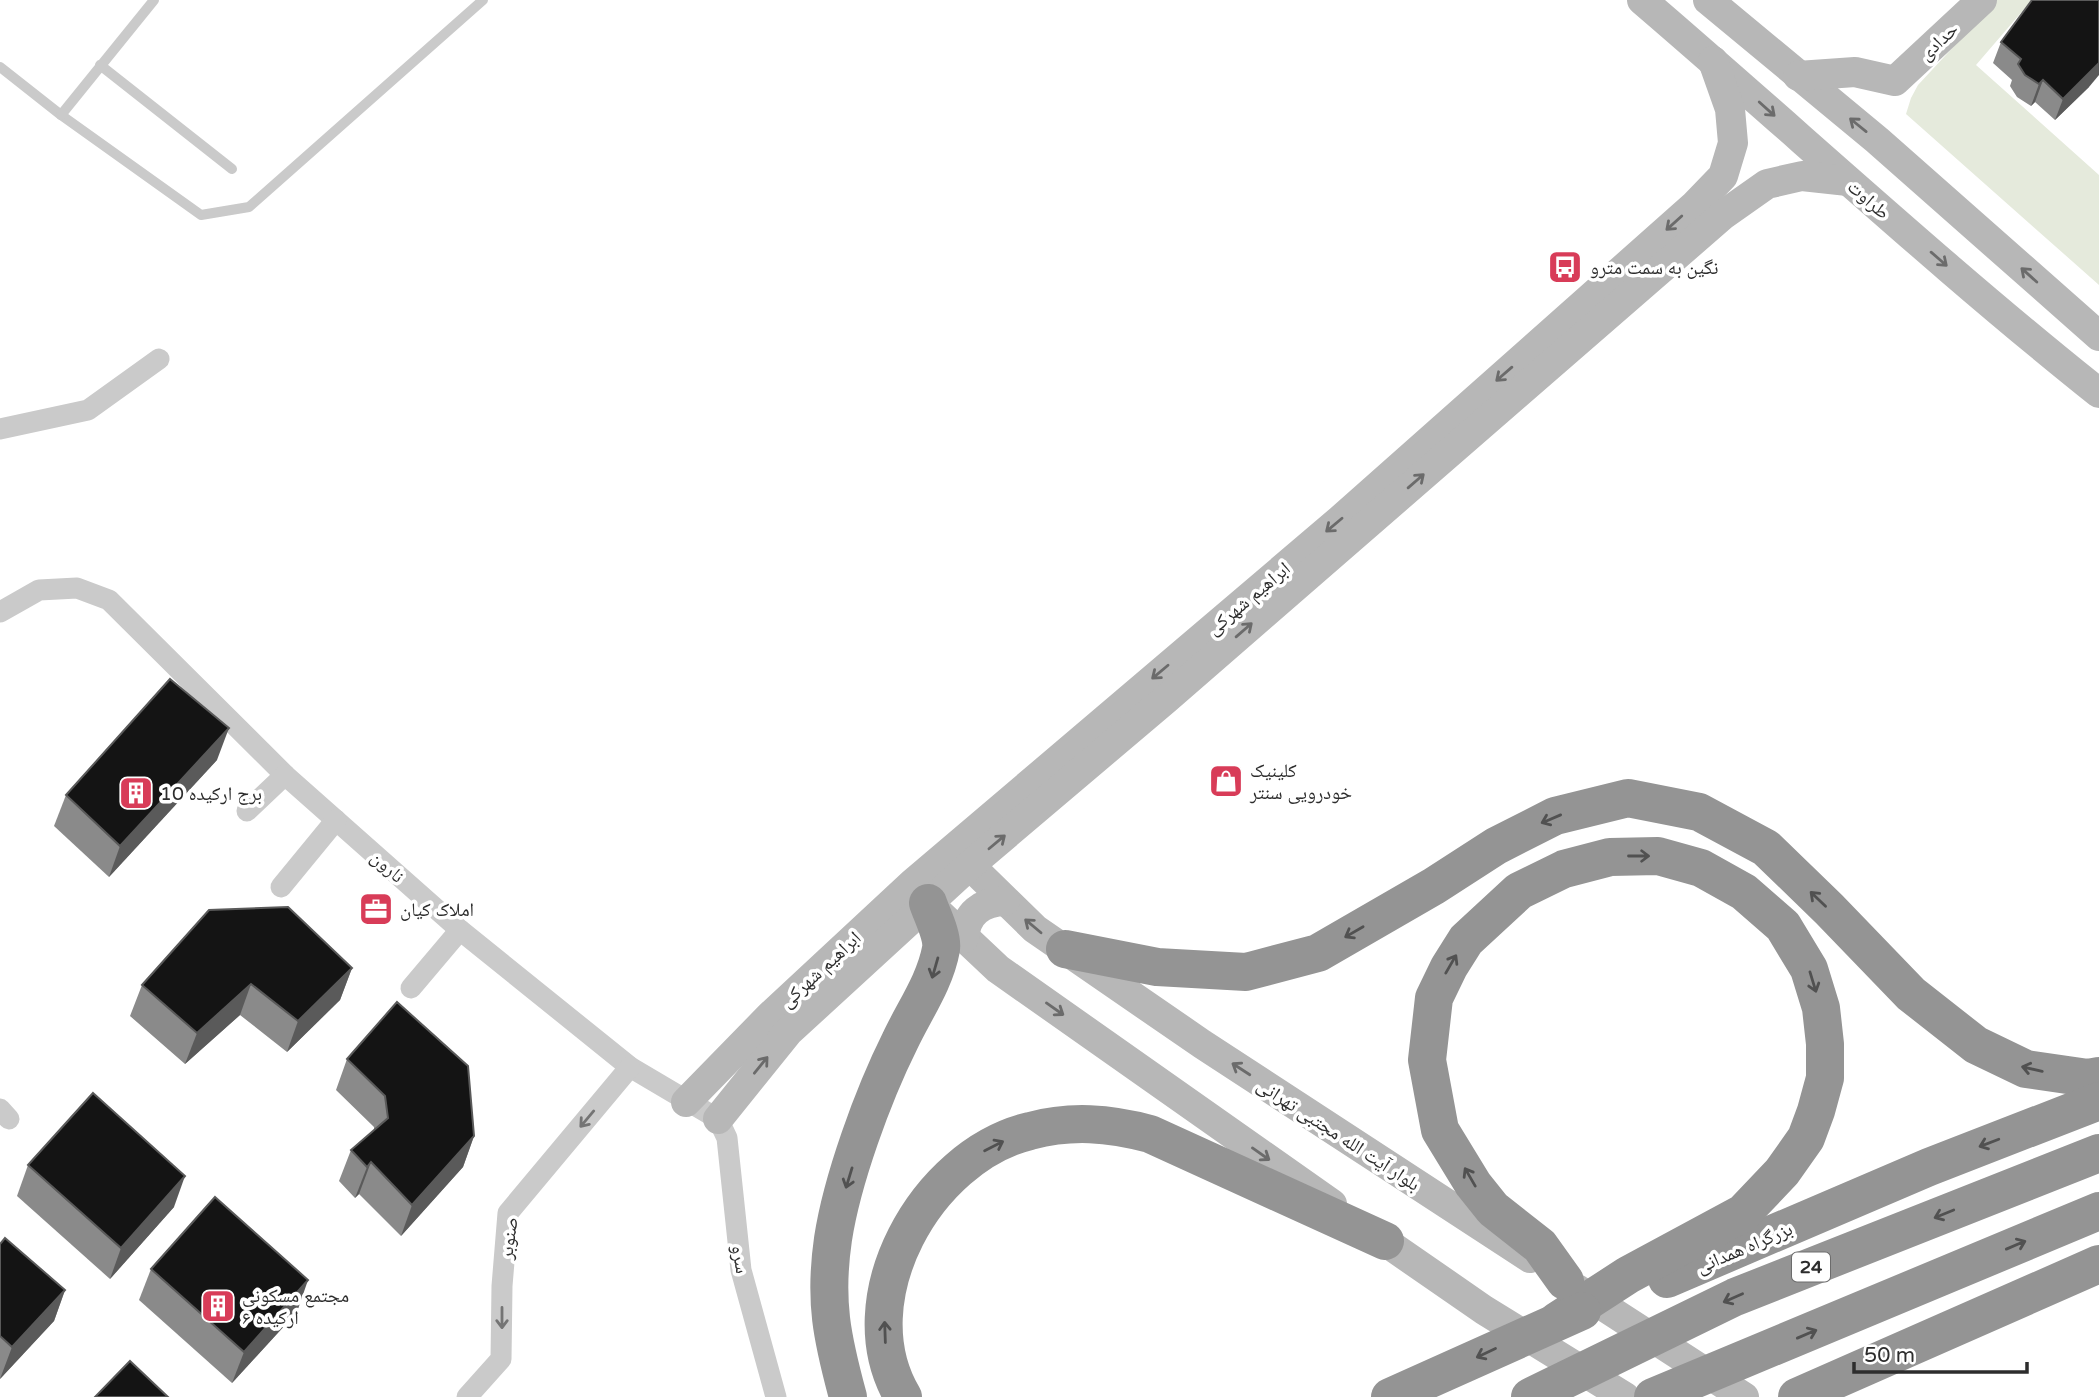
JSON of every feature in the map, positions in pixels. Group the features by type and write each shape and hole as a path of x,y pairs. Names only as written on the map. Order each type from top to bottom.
{"highway":[{"path":"1065,949 1157,967 1247,972 1318,953 1434,886 1496,846 1555,816 1628,798 1699,812 1766,848 1911,994 1976,1045 2026,1069 2088,1078 2099,1076"},
{"path":"1557,1321 1628,1275 1743,1213 1782,1172 1806,1138 1825,1078 1821,1008 1809,970 1783,926 1744,892 1701,868 1658,856 1610,857 1564,869 1519,891 1466,940 1434,998 1427,1060 1440,1130 1473,1184 1493,1209 1540,1246 1564,1281"},
{"path":"848,1397 834,1343 828,1296 833,1237 847,1182 873,1105 898,1043 932,979 942,946 920,893"},
{"name":"بزرگراه همدانی","path":"1390,1397 1557,1321 1683,1273 1929,1167 2099,1101"},
{"path":"903,1397 890,1369 885,1320 887,1290 906,1234 922,1208 944,1181 969,1160 1027,1131 1086,1123 1118,1126 1150,1134 1385,1241"},
{"name":"24","path":"1530,1397 1735,1297 2099,1153"},
{"path":"1653,1397 2099,1211"},
{"path":"1797,1397 2099,1264"},
{"path":"2056,1282 2099,1270"}],"main road":[{"name":"طراوت","path":"1642,0 2042,348 2099,393"},
{"path":"1708,0 1877,140 2099,336"},
{"name":"حدادی","path":"1798,76 1855,72 1895,81 1982,0"},
{"name":"ابراهیم شهرکی","path":"686,1101 770,1016 920,893 1695,205 1723,176 1733,143 1730,109 1713,61"},
{"name":"ابراهیم شهرکی","path":"960,857 1166,699 1745,198 1767,184 1802,177 1848,181"},
{"path":"2042,348 2071,313"},
{"name":"بلوار آیت الله مجتبی تهرانی","path":"960,857 1035,929 1202,1044 1744,1397"},
{"name":"ابراهیم شهرکی","path":"718,1119 788,1032 920,893"},
{"path":"920,893 998,969 1484,1310 1625,1397"},
{"path":"964,938 965,929 974,911 992,901 1005,901"}],"street":[{"path":"0,429 88,410 159,359"},
{"name":"نارون","path":"0,612 39,590 77,588 109,600 285,775 460,930 630,1067 718,1119"},
{"path":"247,811 285,775"},
{"path":"281,887 336,820"},
{"path":"411,988 460,930"},
{"name":"صنوبر","path":"467,1397 501,1359 502,1286 508,1213 630,1067"},
{"name":"سرو","path":"718,1119 727,1138 741,1269 776,1397"}],"lane":[{"path":"61,115 154,0"},
{"path":"0,67 61,115 201,215 249,207 483,0"},
{"path":"100,65 232,169"}],"shaded area":[{"path":"1997,0 2032,0 1976,65 2099,175 2099,285 1906,114 1918,85"}],"building":[{"path":"2032,0 2099,0 2099,63 2063,99 2043,80 2039,84 2025,75 2018,64 2021,59 2001,42"},
{"name":"برج ارکیده 10","path":"170,679 229,728 120,846 66,795"},
{"path":"288,907 352,968 298,1021 251,984 197,1033 142,985 209,910"},
{"path":"397,1002 468,1066 474,1136 412,1205 371,1162 367,1167 351,1150 388,1118 385,1096 347,1059"},
{"path":"93,1093 185,1176 121,1248 28,1165"},
{"name":"مجتمع مسکونی ارکیده ۶","path":"215,1197 308,1280 244,1352 151,1269"},
{"path":"5,1238 65,1290 12,1347 0,1336 0,1244"},
{"path":"130,1361 168,1397 95,1397"}],"place":[{"name":"نگین به سمت مترو","path":"1565,267"},
{"name":"کلینیک خودرویی سنتر","path":"1226,781"},
{"name":"برج ارکیده 10","path":"136,793"},
{"name":"املاک کیان","path":"376,909"},
{"name":"مجتمع مسکونی ارکیده ۶","path":"218,1306"}]}
